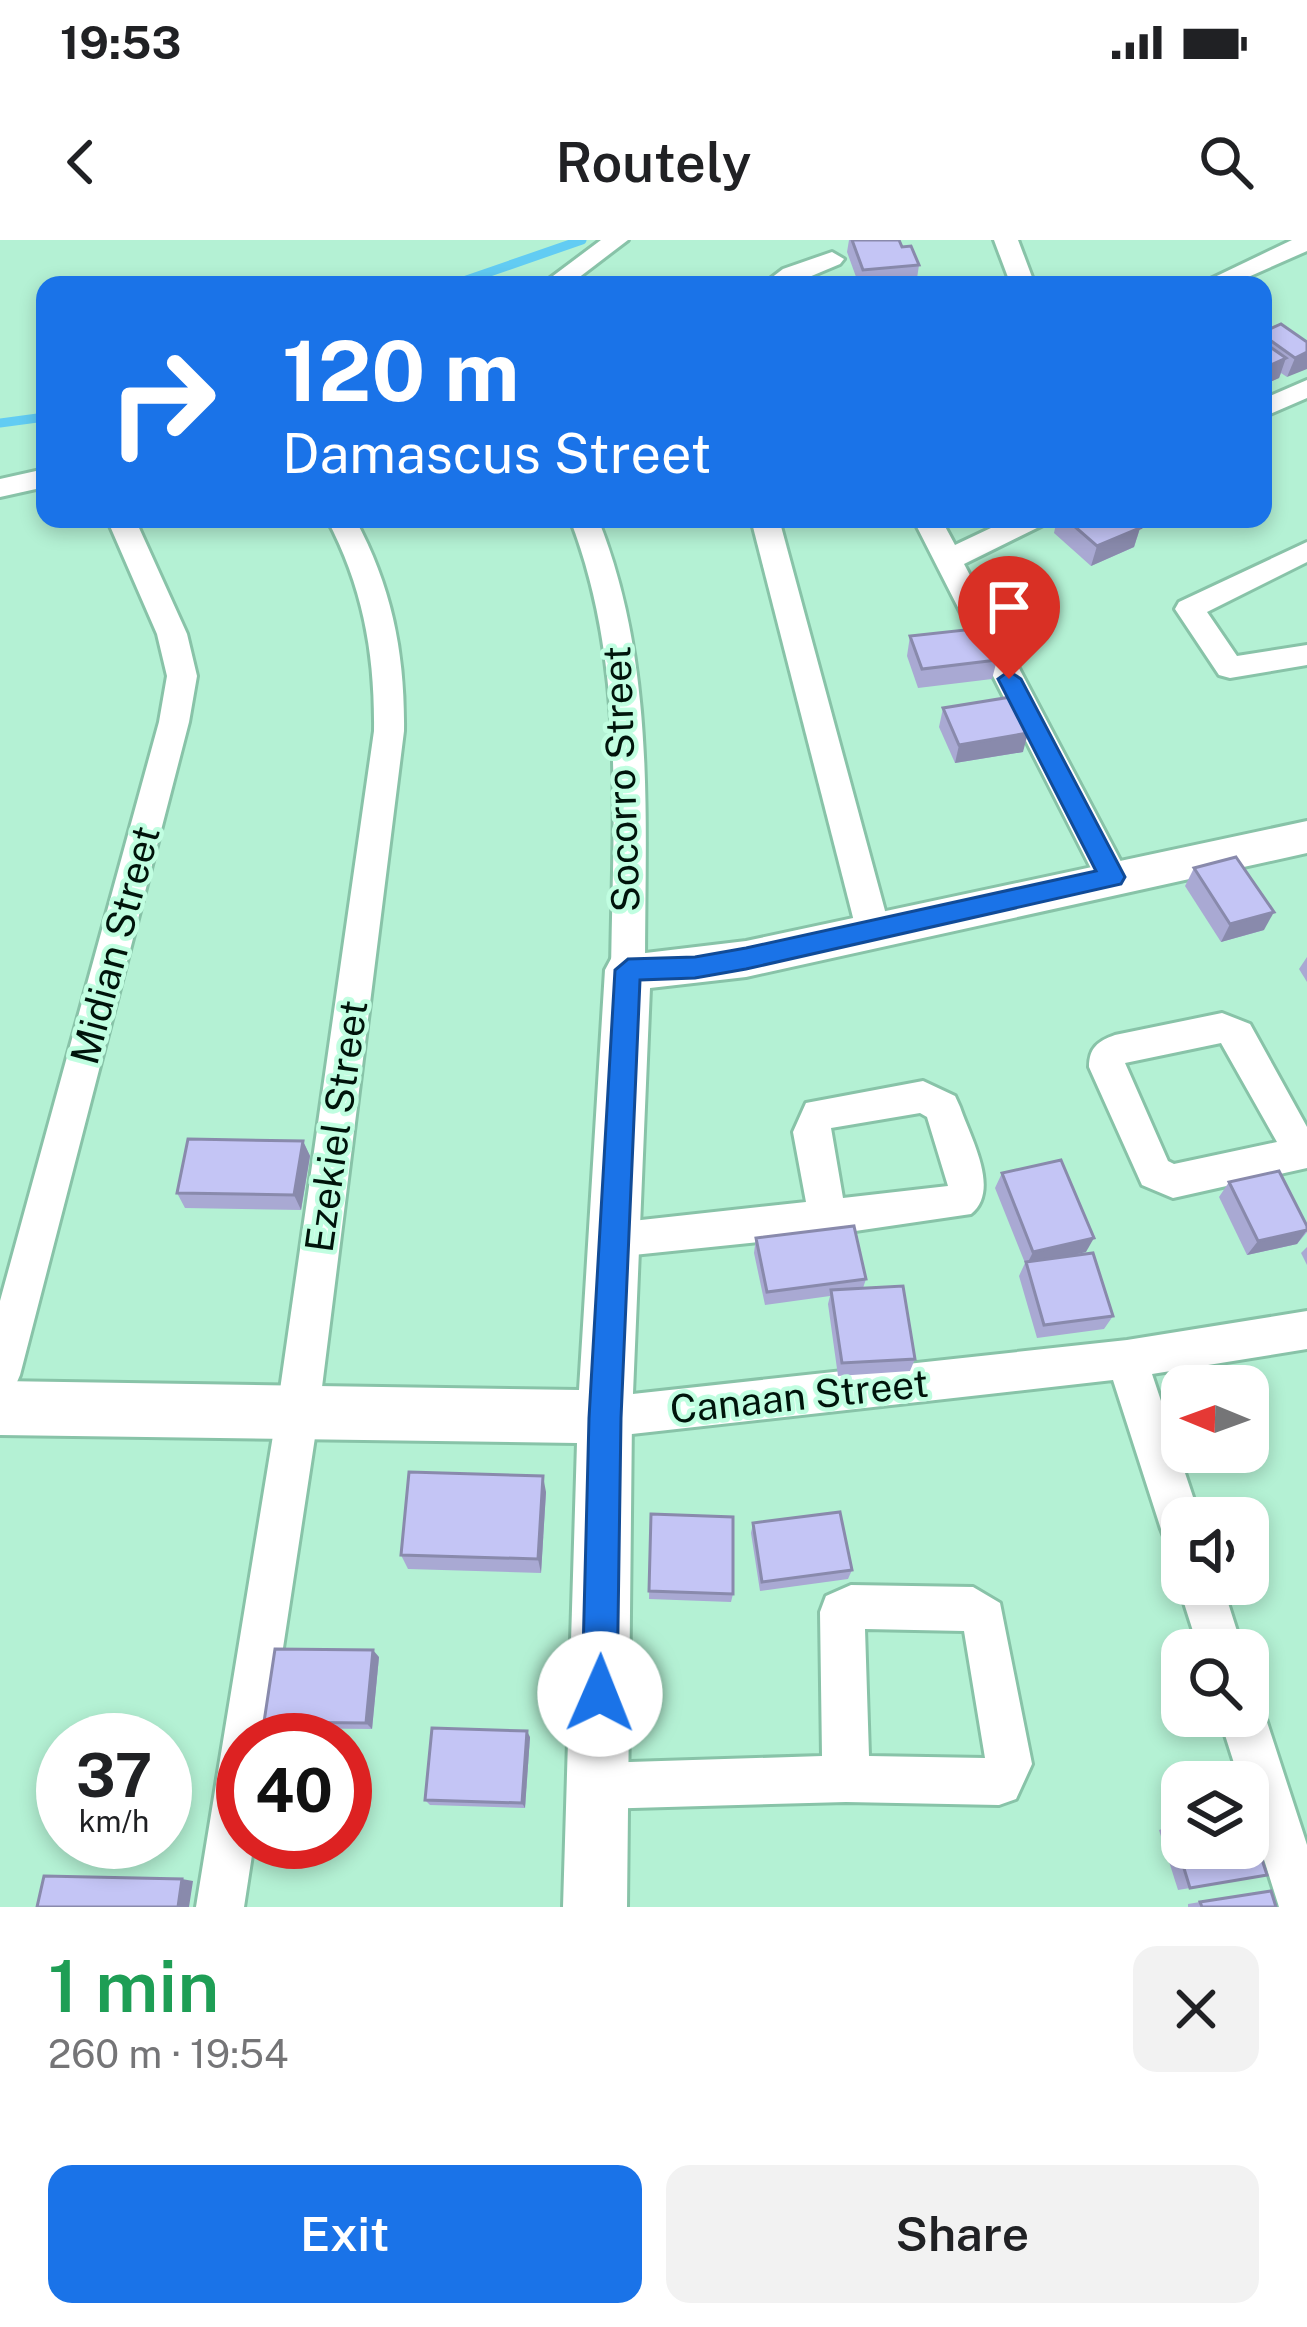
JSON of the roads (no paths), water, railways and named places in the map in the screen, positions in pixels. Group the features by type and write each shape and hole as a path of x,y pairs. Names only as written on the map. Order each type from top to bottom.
{"street":[{"path":"566,276 616,240"},
{"path":"1006,240 1020,276"},
{"path":"1230,276 1307,242"},
{"path":"788,276 829,250"},
{"path":"1272,405 1307,388"},
{"path":"0,488 36,480"},
{"name":"Midian Street","path":"0,1375 174,722 182,676 172,634 125,528"},
{"name":"Ezekiel Street","path":"250,1713 298,1411 389,730 392,671 381,605 345,528"},
{"name":"Socorro Street","path":"587,528 603,574 626,718 628,970 605,1418 595,1907"},
{"path":"767,528 874,933"},
{"path":"931,528 1112,877"},
{"path":"947,560 1014,528"},
{"path":"1307,551 1189,609 1230,668 1307,655"},
{"path":"628,970 695,968 874,933 1112,877 1305,842"},
{"path":"1222,1028 1237,1034 1305,1153 1173,1181 1163,1178 1155,1173 1107,1067 1107,1057 1114,1050 1222,1028"},
{"path":"614,1240 828,1218 958,1202 967,1186 941,1107 923,1097 819,1114 811,1132 828,1218"},
{"name":"Canaan Street","path":"0,1408 605,1418 1127,1359 1307,1330"},
{"path":"1127,1359 1172,1497"},
{"path":"598,1786 846,1779 999,1782 1007,1774 984,1619 973,1609 850,1607 842,1612 846,1779"},
{"path":"1249,1737 1303,1907"},
{"path":"220,1907 226,1869"}],"waterway":[{"path":"478,276 582,240"},
{"path":"0,423 36,418"}]}
